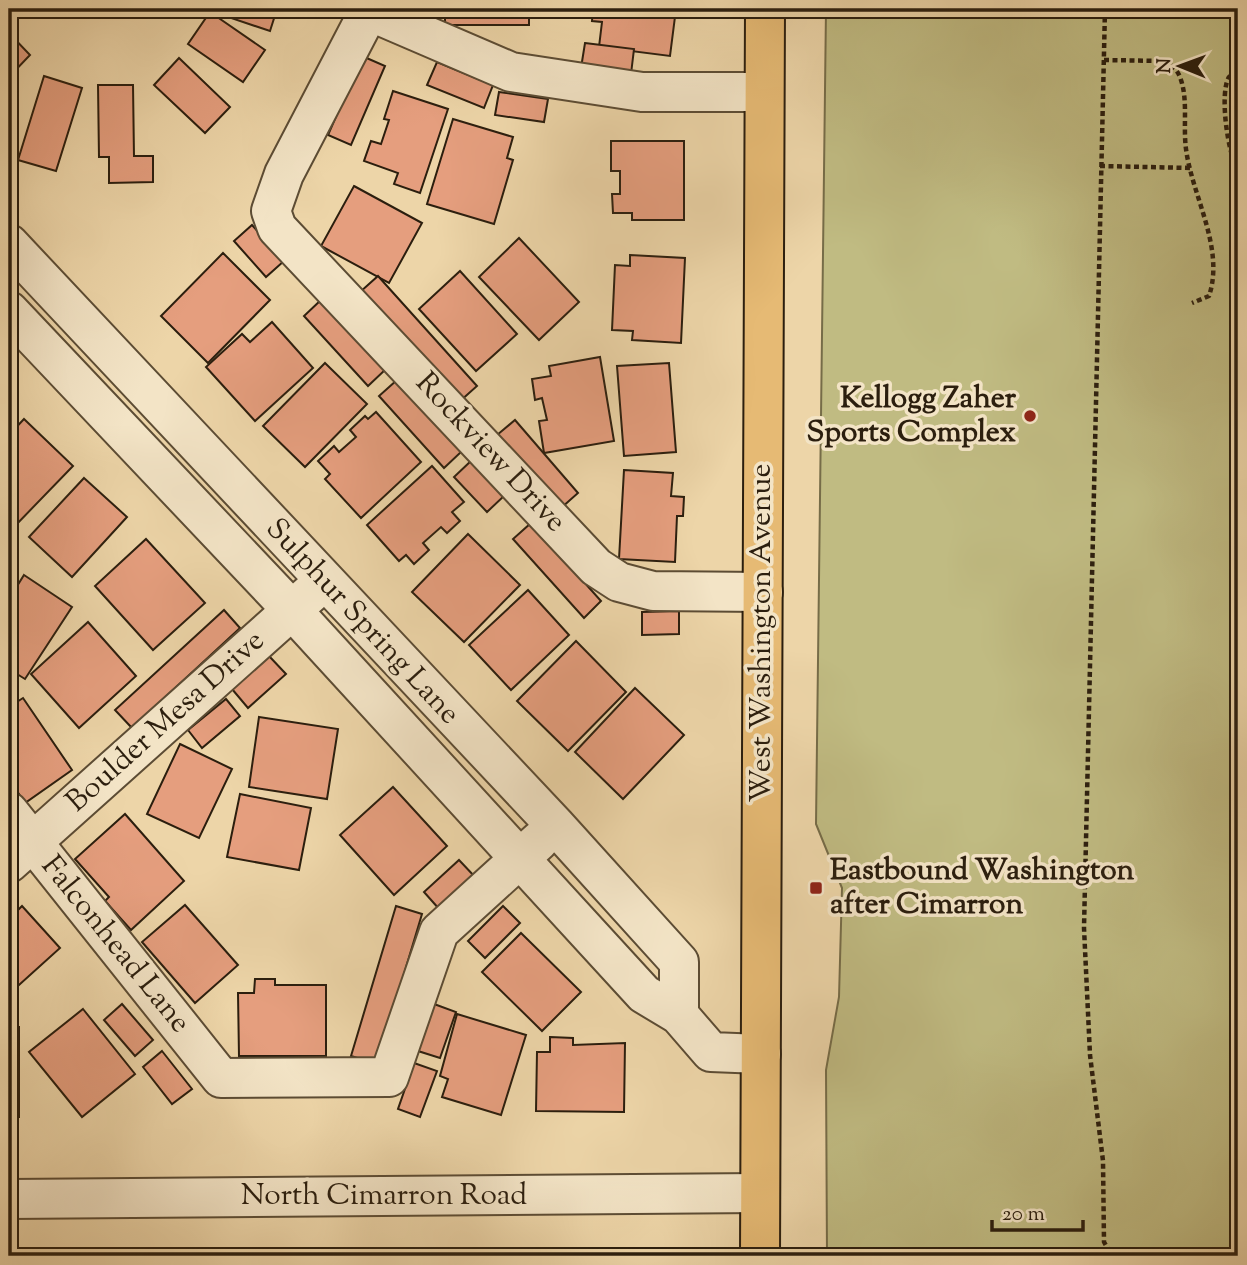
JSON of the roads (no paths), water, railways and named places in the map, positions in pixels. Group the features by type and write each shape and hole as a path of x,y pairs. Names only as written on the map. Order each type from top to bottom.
{"main road":[{"name":"West Washington Avenue","path":"760,1256 765,9"}],"street":[{"path":"369,10 511,72 642,92 764,92"},
{"name":"Rockview Drive","path":"369,10 284,174 271,211 277,228 596,567 619,582 653,591 763,592"},
{"name":"Sulphur Spring Lane","path":"9,244 323,582 556,826 679,962 679,1015"},
{"name":"Sulphur Spring Lane","path":"9,310 292,610 644,994 679,1015 711,1052 761,1054"},
{"name":"Boulder Mesa Drive","path":"16,839 323,582"},
{"path":"519,859 556,826"},
{"name":"Falconhead Lane","path":"16,839 222,1078 389,1077 439,932 519,859"},
{"name":"North Cimarron Road","path":"9,1199 760,1193"}],"place":[{"name":"Kellogg Zaher Sports Complex","path":"1030,416"},
{"name":"Eastbound Washington after Cimarron","path":"816,888"}]}
